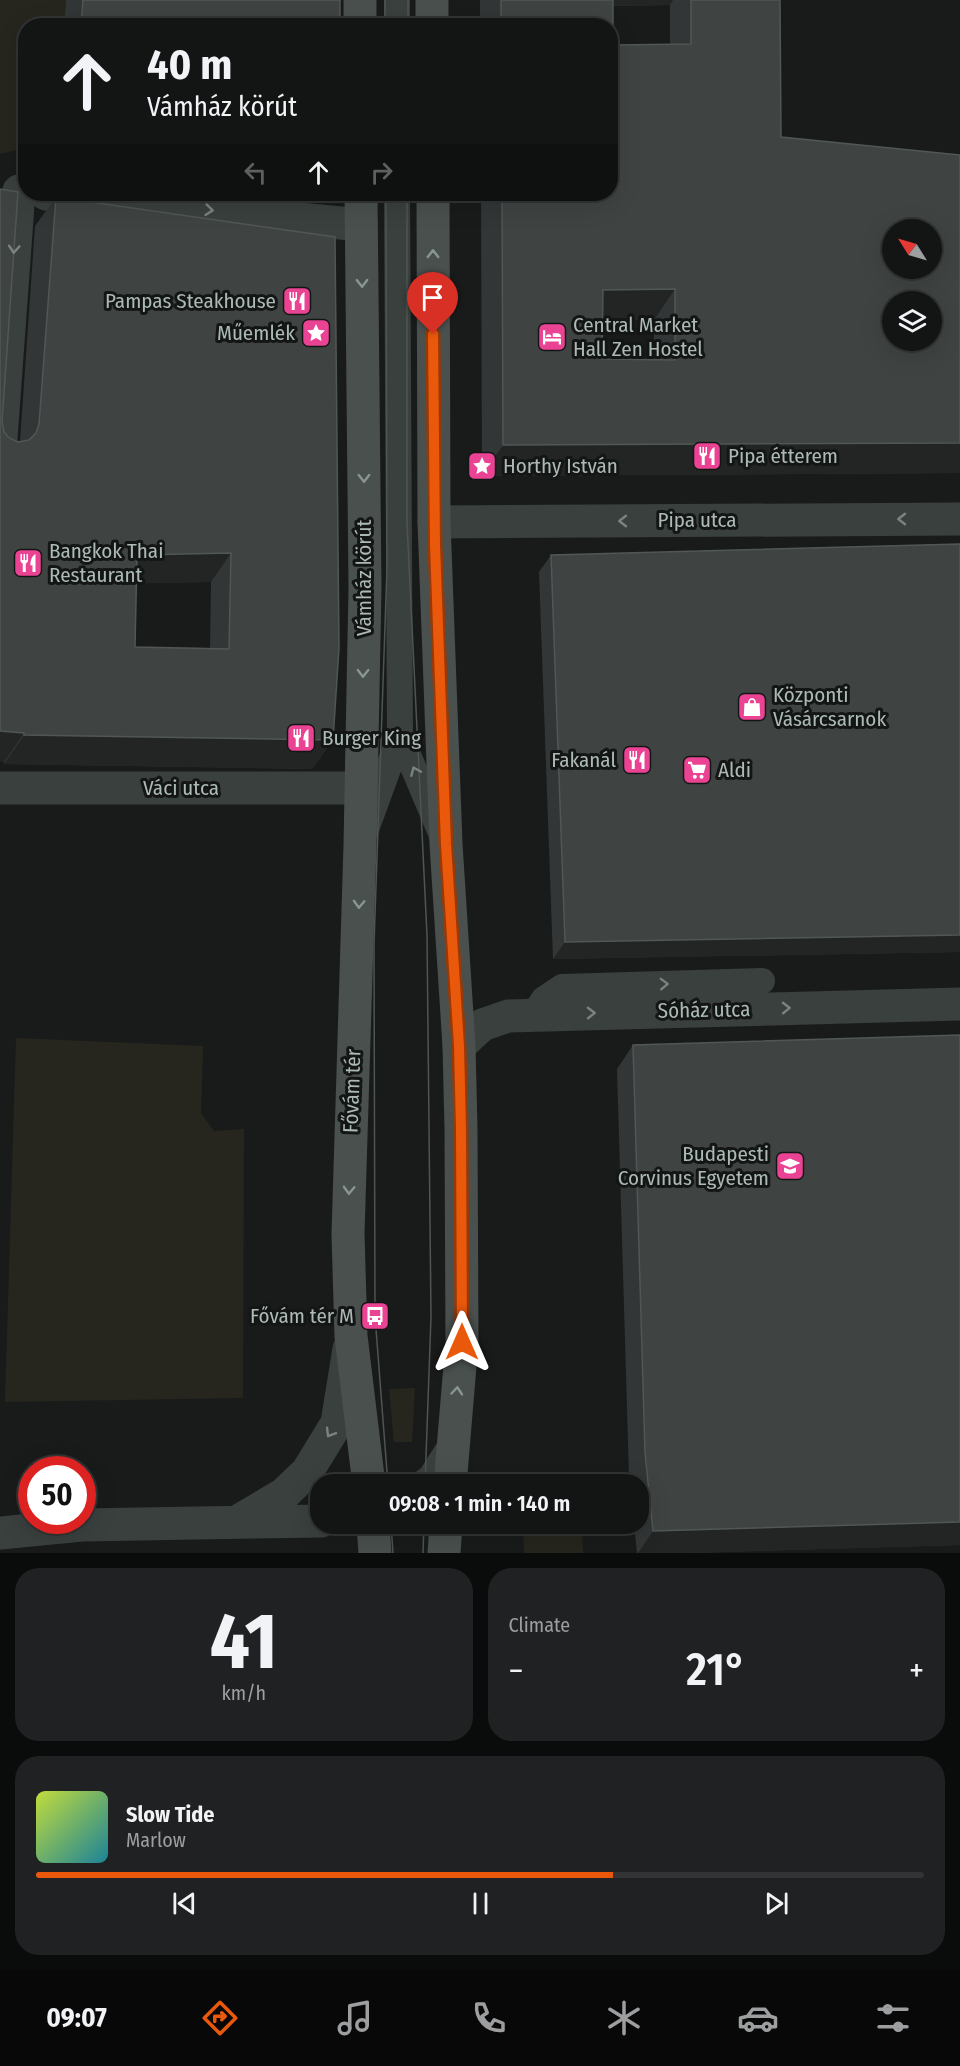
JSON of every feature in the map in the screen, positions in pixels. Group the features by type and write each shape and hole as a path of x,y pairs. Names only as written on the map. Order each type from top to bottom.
{"main road":[{"path":"360,0 360,18"},
{"path":"432,0 432,18"},
{"name":"Vámház körút","path":"433,201 434,522 446,844 459,1046"},
{"name":"Vámház körút","path":"360,846 365,588 361,209"},
{"name":"Fővám tér","path":"360,846 348,1234 351,1336 368,1474"},
{"path":"451,1474 462,1342 459,1046"},
{"path":"374,1534 375,1553"}],"street":[{"path":"0,452 22,201"},
{"path":"211,201 361,209"},
{"name":"Pipa utca","path":"434,522 960,519"},
{"name":"Váci utca","path":"0,788 361,788"},
{"name":"Sóház utca","path":"459,1046 482,1024 508,1016 960,1004"},
{"name":"Fővám tér","path":"238,1521 284,1494 307,1472 337,1423 351,1336"},
{"path":"437,1474 452,1450"},
{"path":"0,1533 82,1525 310,1521"}],"lane":[{"path":"397,0 397,18"},
{"name":"Vámház körút","path":"360,846 400,736 397,201"},
{"name":"Vámház körút","path":"399,523 434,522"},
{"name":"Vámház körút","path":"400,736 446,844"},
{"path":"533,1015 544,999 562,987 762,981"}],"shaded area":[{"path":"0,0 66,0 65,18 18,18 18,150 0,154"},
{"path":"16,1038 203,1046 201,1113 214,1131 244,1129 243,1398 5,1402"},
{"path":"415,1388 412,1442 394,1442 389,1389"},
{"path":"523,1534 582,1534 583,1553 524,1553"}],"building":[{"path":"83,0 340,0 340,18 82,18"},
{"path":"501,0 613,0 613,18 501,18"},
{"path":"691,0 780,0 781,137 960,155 960,443 503,445 502,201 618,201 618,45 691,44","holes":["675,289 675,360 602,359 603,290"]},
{"path":"0,189 18,192 2,422 4,432 9,438 18,442 29,440 36,433 39,424 56,201 84,201 335,237 339,648 333,740 24,735 24,733 0,731","holes":["231,553 229,649 135,647 137,555"]},
{"name":"Központi Vásárcsarnok","path":"960,544 960,935 565,942 551,555"},
{"name":"Budapesti Corvinus Egyetem","path":"960,1035 960,1522 653,1531 649,1474 647,1474 645,1453 633,1045"}],"tram line":[{"path":"385,0 385,18"},
{"path":"408,0 408,18"},
{"path":"386,201 387,568 374,944 375,1316 387,1474"},
{"path":"407,201 407,523 427,935 431,1317 425,1474"},
{"path":"392,1534 393,1553"},
{"path":"423,1553 424,1534"}],"place":[{"name":"Pampas Steakhouse","path":"297,301"},
{"name":"Műemlék","path":"316,333"},
{"name":"Central Market Hall Zen Hostel","path":"552,337"},
{"name":"Pipa étterem","path":"707,456"},
{"name":"Horthy István","path":"482,466"},
{"name":"Bangkok Thai Restaurant","path":"28,563"},
{"name":"Központi Vásárcsarnok","path":"752,707"},
{"name":"Burger King","path":"301,738"},
{"name":"Fakanál","path":"637,760"},
{"name":"Aldi","path":"697,770"},
{"name":"Budapesti Corvinus Egyetem","path":"790,1166"},
{"name":"Fővám tér M","path":"375,1316"}],"route":[{"path":"433,334 434,522 446,844 459,1046 462,1342"}]}
